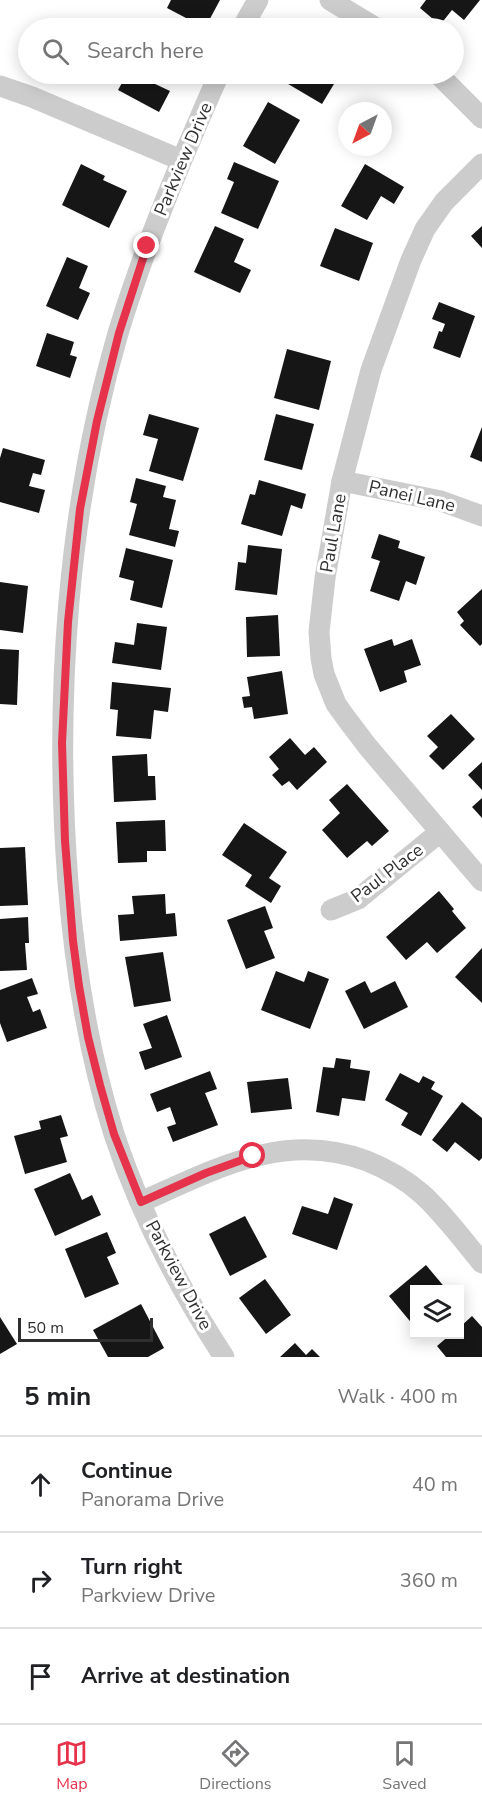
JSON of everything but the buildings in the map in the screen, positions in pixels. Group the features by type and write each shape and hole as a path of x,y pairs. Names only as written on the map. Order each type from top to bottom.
{"street":[{"path":"248,18 258,0"},
{"path":"330,0 360,18"},
{"name":"Parkview Drive","path":"215,84 147,246 119,333 97,421 79,520 68,622 62,743 65,841 73,941 88,1037 103,1095 114,1134 141,1202 184,1291 224,1357"},
{"path":"448,84 482,118"},
{"path":"0,86 181,160"},
{"name":"Paul Lane","path":"482,164 444,202 425,229 414,251 370,370 342,481 325,578 319,645 324,674 336,704 357,733 482,881"},
{"name":"Panei Lane","path":"342,481 441,501 482,516"},
{"name":"Paul Place","path":"331,910 358,899 440,832"},
{"path":"141,1202 206,1173 260,1154 303,1149 339,1153 385,1169 411,1185 432,1204 482,1263"}],"route":[{"path":"147,246 119,333 97,421 80,509 68,622 62,743 65,841 73,941 88,1037 100,1085 114,1134 141,1202 206,1173 253,1156"}]}
